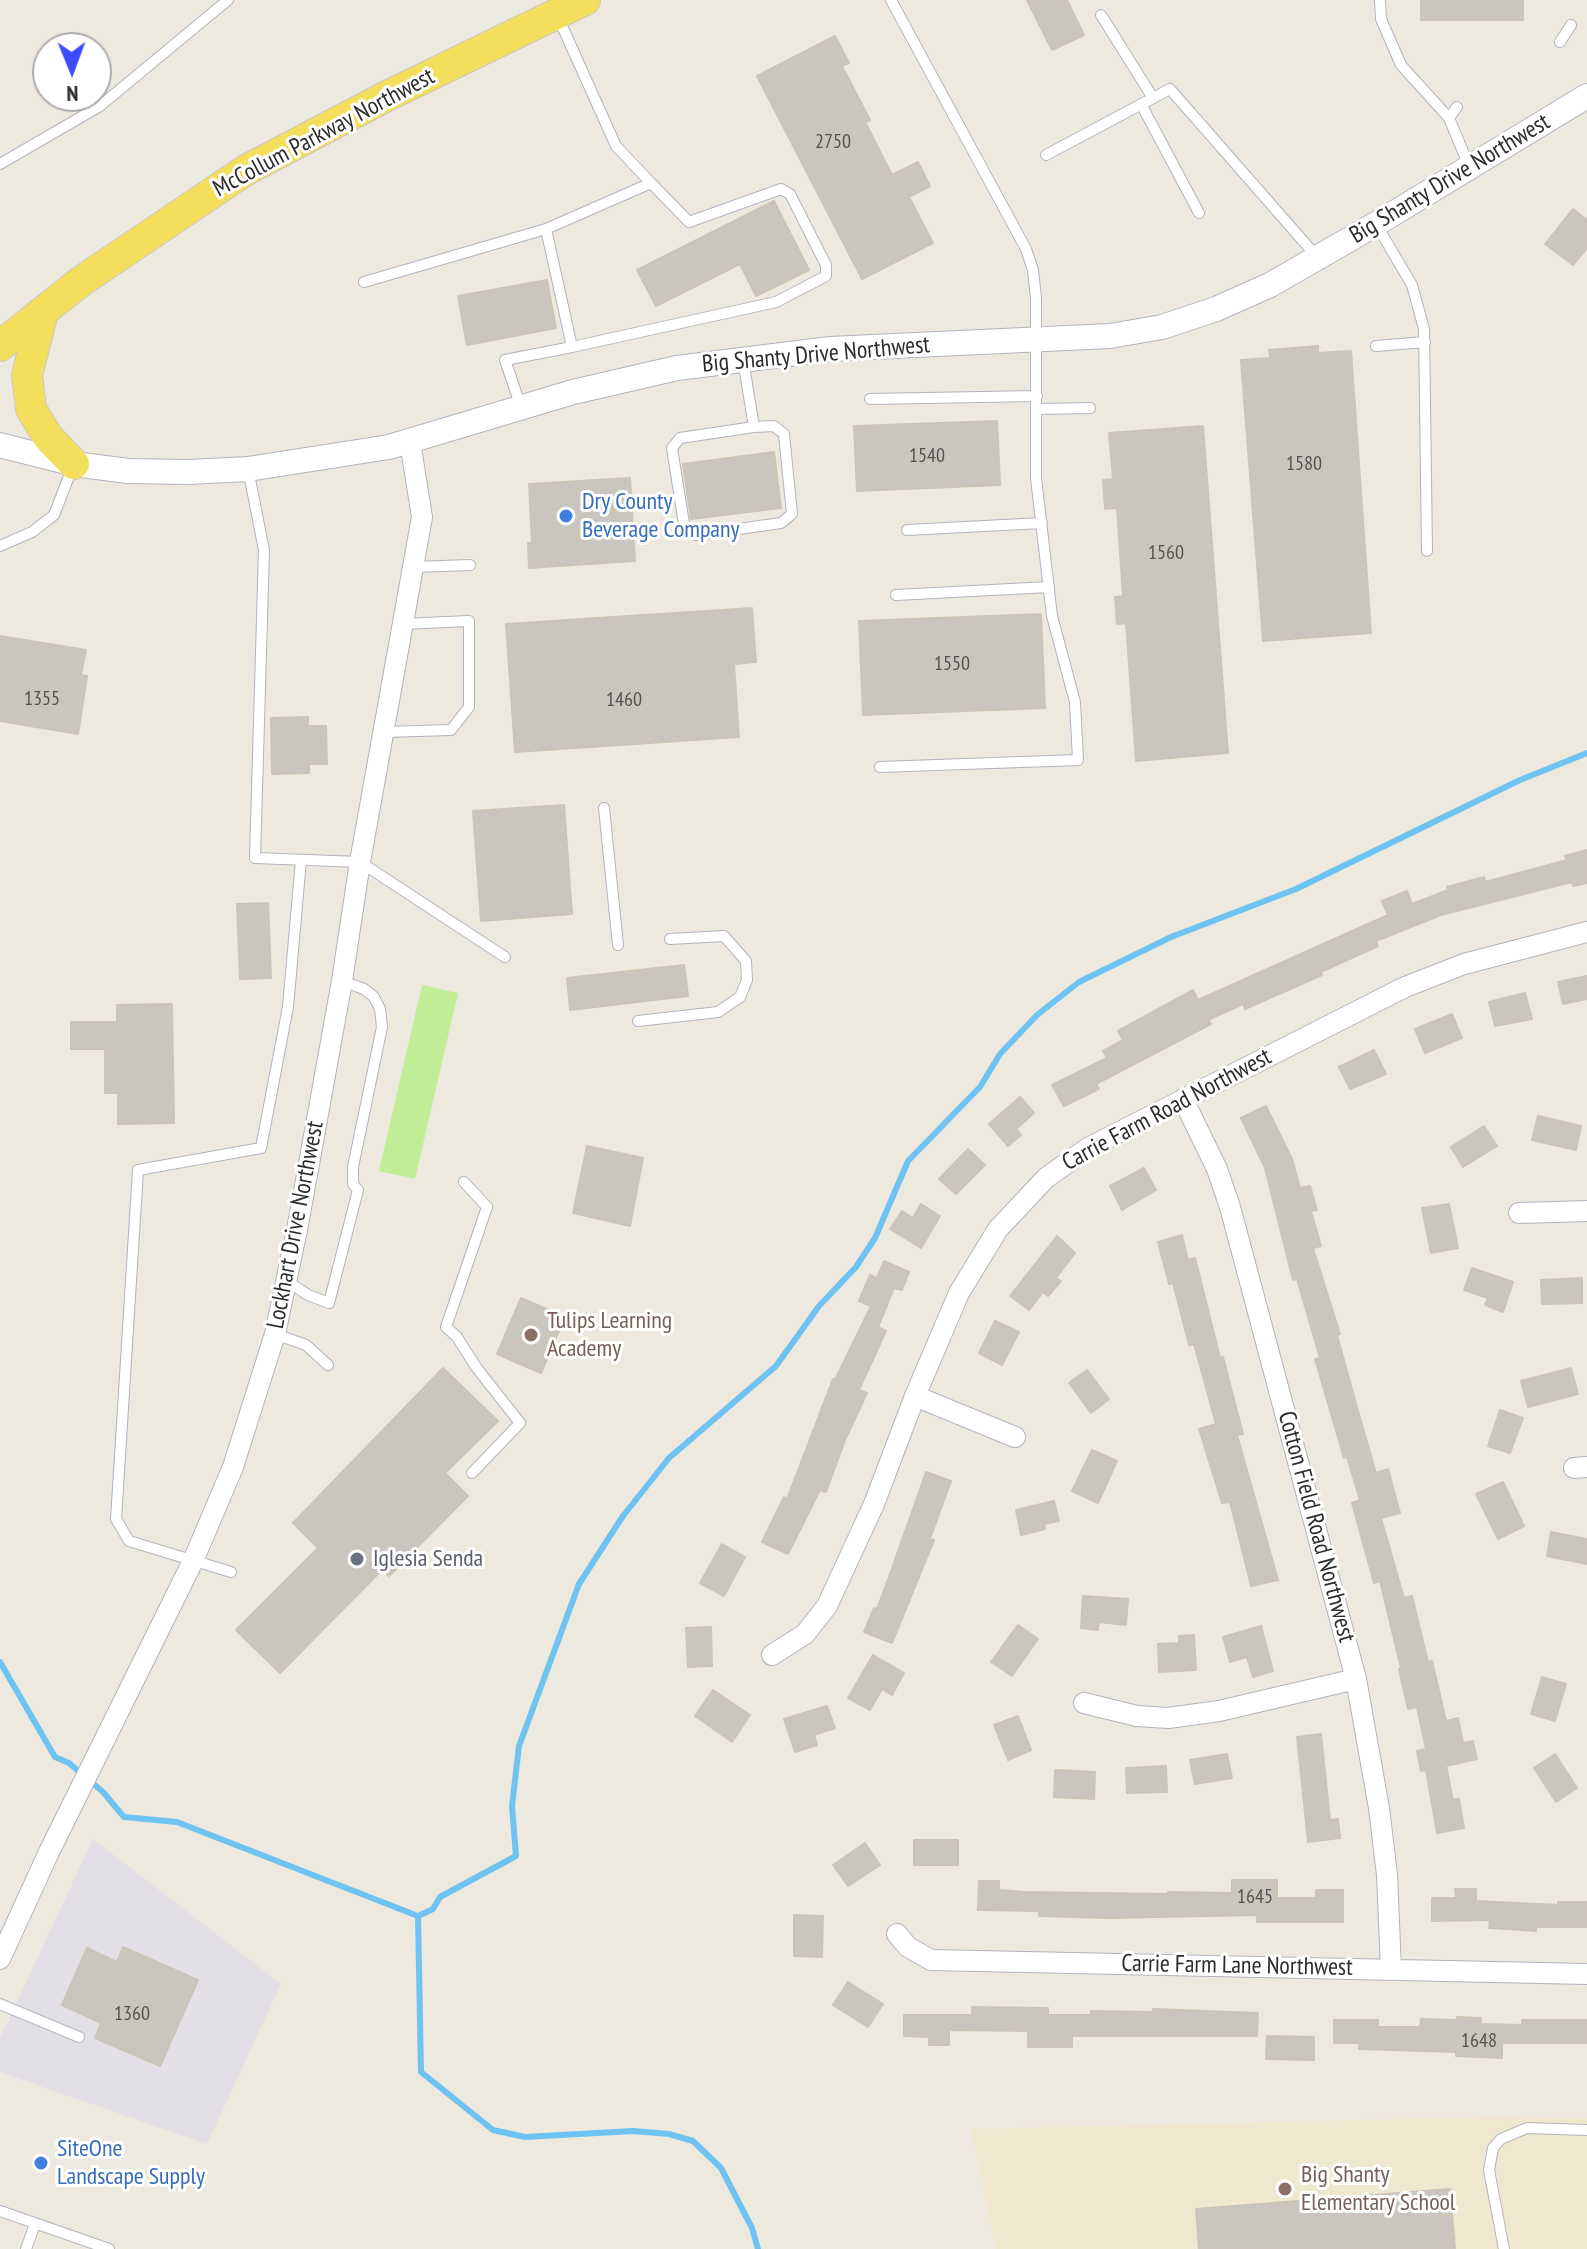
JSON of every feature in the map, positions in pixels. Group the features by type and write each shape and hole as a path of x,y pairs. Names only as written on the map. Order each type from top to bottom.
{"main road":[{"name":"McCollum Parkway Northwest","path":"0,346 80,282 246,170 387,96 585,0"},
{"path":"43,312 27,375 31,409 48,437 74,464"}],"street":[{"name":"Big Shanty Drive Northwest","path":"0,445 74,464 158,472 248,469 342,456 410,442 623,378 743,358 830,349 1110,336 1162,327 1216,309 1270,285 1587,96"},
{"name":"Lockhart Drive Northwest","path":"0,1959 193,1561 233,1467 275,1334 342,981 360,862 422,517 410,442"},
{"name":"Carrie Farm Road Northwest","path":"772,1655 805,1634 827,1606 874,1504 915,1396 964,1284 992,1237 1046,1178 1076,1155 1423,979 1464,964 1587,932"},
{"name":"Cotton Field Road Northwest","path":"1183,1099 1217,1169 1230,1207 1356,1679 1379,1808 1387,1875 1391,1969"},
{"path":"1519,1213 1587,1211"},
{"path":"915,1396 1015,1437"},
{"path":"1084,1703 1137,1716 1168,1718 1219,1711 1356,1679"},
{"name":"Carrie Farm Lane Northwest","path":"897,1934 908,1947 931,1960 1587,1974"}],"lane":[{"path":"0,164 100,106 228,0"},
{"path":"880,767 1078,760 1075,702 1052,616 1036,478 1035,283 1026,249 891,0"},
{"path":"1380,0 1381,19 1401,65 1449,118 1470,168"},
{"path":"521,409 505,360 776,302 826,276 826,265 790,194 781,189 689,222 616,146 557,14"},
{"path":"1101,15 1153,98"},
{"path":"1560,42 1571,25"},
{"path":"1046,155 1170,89 1318,258"},
{"path":"1141,104 1199,213"},
{"path":"1449,118 1457,107"},
{"path":"364,282 546,229 651,183"},
{"path":"1376,224 1412,285 1424,329 1427,551"},
{"path":"546,229 572,347"},
{"path":"1376,346 1425,342"},
{"path":"743,358 754,427"},
{"path":"870,399 1037,396"},
{"path":"1037,409 1090,408"},
{"path":"774,426 784,434 792,514 781,523 696,535 685,530 672,448 680,438 754,427 774,426"},
{"path":"0,546 32,532 54,515 74,464"},
{"path":"248,469 264,550 255,858 360,862 505,957"},
{"path":"907,530 1042,523"},
{"path":"414,567 470,565"},
{"path":"896,595 1049,587"},
{"path":"384,732 451,730 469,707 469,621 403,624"},
{"path":"604,808 618,945"},
{"path":"231,1572 129,1541 116,1519 138,1170 261,1148 288,1007 301,860"},
{"path":"638,1021 718,1012 740,997 747,980 746,961 724,936 670,939"},
{"path":"287,1281 308,1295 329,1303 358,1190 353,1184 353,1167 382,1027 380,1009 374,997 364,989 342,981"},
{"path":"464,1182 487,1207 446,1327 457,1337 476,1367 520,1423 472,1473"},
{"path":"275,1334 306,1345 328,1365"},
{"path":"0,2004 79,2037"},
{"path":"1504,2249 1489,2170 1493,2148 1501,2139 1527,2128 1587,2130"},
{"path":"0,2211 76,2244 109,2249"},
{"path":"26,2249 35,2224"}],"shaded area":[{"path":"93,1839 281,1984 207,2144 0,2072 0,2038"},
{"name":"Big Shanty Elementary School","path":"1490,2117 1587,2118 1587,2249 996,2249 971,2129"}],"green space":[{"path":"422,985 458,993 415,1179 379,1171"}],"building":[{"path":"1027,0 1067,0 1084,35 1052,50"},
{"path":"1421,0 1523,0 1523,20 1421,20"},
{"path":"835,36 849,63 842,66 870,120 865,122 892,175 918,162 930,186 909,197 933,243 862,279 757,76"},
{"path":"774,201 809,270 756,296 740,264 656,306 637,270"},
{"path":"1573,209 1587,220 1587,248 1573,265 1545,244"},
{"path":"547,280 556,328 467,345 458,296"},
{"path":"1318,346 1318,353 1351,351 1371,633 1263,641 1241,360 1270,358 1269,350"},
{"path":"997,421 1000,485 857,491 854,426"},
{"path":"1203,426 1228,753 1136,761 1126,623 1117,624 1115,597 1123,596 1117,508 1105,509 1103,480 1113,479 1109,433"},
{"path":"774,452 781,508 691,519 683,464"},
{"path":"630,478 635,561 529,568 528,543 532,543 529,484"},
{"path":"752,608 756,662 734,664 739,737 515,752 506,624"},
{"path":"1041,614 1045,708 863,715 859,621"},
{"path":"0,636 86,650 81,675 87,676 78,734 0,721"},
{"path":"308,717 308,726 326,726 327,764 309,764 309,773 272,774 271,718"},
{"path":"564,805 572,914 481,921 473,811"},
{"path":"1587,850 1587,883 1573,886 1572,882 1441,915 1376,941 1378,946 1321,972 1322,975 1245,1009 1243,1004 1208,1020 1211,1024 1096,1084 1099,1089 1064,1106 1052,1085 1107,1058 1103,1051 1123,1040 1118,1031 1193,990 1198,1000 1388,915 1382,901 1407,891 1412,904 1448,890 1447,887 1484,877 1485,882 1567,860 1565,856"},
{"path":"268,903 271,978 240,979 237,904"},
{"path":"684,965 688,996 570,1010 567,978"},
{"path":"1587,976 1587,999 1563,1004 1558,982"},
{"path":"1525,993 1532,1019 1495,1026 1489,1002"},
{"path":"172,1004 174,1123 118,1124 118,1093 105,1093 105,1049 71,1049 71,1022 117,1022 117,1005"},
{"path":"1452,1014 1462,1038 1425,1053 1415,1029"},
{"path":"1374,1050 1386,1074 1350,1089 1339,1067"},
{"path":"1020,1097 1034,1113 1016,1129 1021,1135 1008,1146 989,1124"},
{"path":"1266,1106 1292,1159 1300,1188 1310,1186 1317,1210 1311,1211 1321,1246 1313,1248 1340,1334 1337,1335 1376,1473 1388,1469 1400,1513 1381,1518 1404,1598 1412,1596 1446,1721 1458,1718 1463,1743 1473,1741 1477,1759 1446,1766 1453,1800 1459,1799 1464,1828 1437,1833 1426,1770 1421,1771 1417,1751 1426,1749 1417,1707 1408,1709 1380,1581 1374,1583 1352,1503 1360,1500 1347,1457 1344,1458 1315,1359 1320,1358 1297,1279 1293,1280 1265,1168 1241,1118"},
{"path":"1538,1116 1581,1126 1576,1150 1532,1140"},
{"path":"1484,1126 1497,1146 1463,1167 1451,1147"},
{"path":"587,1146 643,1158 630,1226 573,1213"},
{"path":"968,1149 985,1165 956,1194 939,1179"},
{"path":"1144,1168 1156,1190 1122,1210 1110,1186"},
{"path":"921,1204 940,1216 921,1248 890,1229 902,1211 913,1218"},
{"path":"1449,1204 1458,1248 1431,1253 1422,1208"},
{"path":"1182,1235 1188,1260 1195,1258 1220,1358 1223,1357 1243,1434 1237,1435 1278,1580 1251,1586 1230,1502 1222,1503 1199,1429 1216,1424 1194,1344 1189,1345 1173,1283 1169,1284 1158,1242"},
{"path":"1057,1236 1075,1253 1056,1278 1061,1281 1048,1296 1043,1292 1029,1310 1010,1296"},
{"path":"884,1261 909,1272 902,1290 894,1288 878,1327 886,1331 859,1390 867,1393 826,1492 820,1490 788,1554 762,1542 784,1497 787,1499 833,1379 871,1306 859,1301 870,1275 877,1278"},
{"path":"1472,1268 1513,1282 1503,1312 1485,1305 1488,1298 1464,1290"},
{"path":"1582,1278 1582,1303 1542,1304 1541,1280"},
{"name":"Tulips Learning Academy","path":"521,1298 565,1317 541,1373 497,1354"},
{"path":"995,1321 1019,1332 1002,1365 979,1353"},
{"name":"Iglesia Senda","path":"443,1368 498,1421 445,1473 468,1496 389,1576 382,1570 280,1673 236,1630 318,1548 293,1523"},
{"path":"1571,1368 1578,1394 1528,1407 1521,1381"},
{"path":"1087,1370 1109,1399 1091,1413 1069,1383"},
{"path":"1500,1410 1523,1418 1510,1453 1488,1446"},
{"path":"1092,1450 1117,1461 1098,1503 1072,1491"},
{"path":"926,1472 951,1481 930,1539 934,1540 892,1643 864,1632 874,1608 877,1609"},
{"path":"1503,1482 1524,1526 1498,1539 1476,1494"},
{"path":"1054,1501 1059,1521 1044,1524 1045,1529 1021,1535 1016,1510"},
{"path":"1551,1532 1587,1539 1587,1564 1547,1556"},
{"path":"722,1544 745,1557 724,1596 700,1583"},
{"path":"1083,1596 1128,1599 1126,1625 1099,1622 1098,1630 1081,1628"},
{"path":"1018,1625 1038,1639 1012,1676 991,1662"},
{"path":"1261,1626 1273,1671 1253,1677 1247,1657 1230,1662 1223,1637"},
{"path":"711,1627 712,1666 688,1667 686,1628"},
{"path":"1194,1635 1196,1670 1159,1672 1158,1644 1179,1643 1179,1636"},
{"path":"873,1655 904,1673 892,1695 882,1689 870,1710 848,1698"},
{"path":"1542,1677 1566,1684 1555,1721 1531,1714"},
{"path":"713,1690 750,1715 732,1742 695,1716"},
{"path":"827,1706 835,1728 814,1735 817,1745 795,1752 784,1719"},
{"path":"1018,1716 1031,1750 1008,1760 994,1725"},
{"path":"1321,1734 1330,1820 1338,1819 1340,1838 1308,1842 1297,1737"},
{"path":"1227,1754 1232,1778 1195,1784 1190,1760"},
{"path":"1555,1754 1577,1788 1556,1802 1534,1768"},
{"path":"1166,1766 1167,1792 1127,1793 1126,1768"},
{"path":"1055,1770 1095,1772 1094,1799 1054,1797"},
{"path":"914,1840 958,1840 958,1865 914,1865"},
{"path":"865,1843 880,1865 848,1886 833,1865"},
{"path":"1232,1880 1277,1880 1277,1898 1316,1898 1316,1890 1343,1890 1343,1922 1257,1922 1257,1915 1109,1918 1039,1916 1039,1911 978,1910 979,1881 999,1881 999,1890 1024,1892 1168,1894 1232,1893"},
{"path":"1455,1889 1476,1889 1476,1901 1558,1905 1558,1902 1587,1902 1587,1927 1536,1927 1536,1931 1489,1928 1490,1920 1432,1921 1432,1898 1456,1898"},
{"path":"794,1915 823,1916 822,1957 794,1956"},
{"path":"123,1947 198,1980 160,2066 95,2038 101,2023 62,2005 87,1948 117,1962"},
{"path":"848,1982 883,2004 868,2027 833,2005"},
{"path":"972,2007 1048,2008 1048,2015 1091,2015 1091,2011 1153,2012 1153,2009 1258,2013 1257,2036 1072,2036 1072,2047 1028,2047 1028,2031 949,2030 949,2045 929,2045 929,2037 904,2036 904,2015 972,2015"},
{"path":"1457,2017 1481,2018 1481,2024 1522,2025 1522,2020 1587,2020 1587,2043 1502,2043 1502,2058 1456,2056 1456,2052 1359,2049 1359,2043 1334,2043 1334,2020 1378,2020 1378,2027 1420,2027 1421,2019 1457,2020"},
{"path":"1267,2036 1314,2037 1314,2060 1266,2059"},
{"path":"1450,2189 1455,2249 1199,2249 1196,2209"}],"waterway":[{"path":"0,1662 55,1757 69,1763 103,1792 124,1817 177,1822 418,1916 433,1909 440,1897 516,1856 512,1806 519,1746 579,1584 623,1516 669,1458 776,1366 819,1306 856,1267 875,1238 908,1161 980,1087 1000,1054 1037,1015 1079,982 1171,937 1296,889 1520,780 1587,753"},
{"path":"418,1916 421,2072 493,2130 525,2137 633,2131 669,2134 693,2141 721,2168 752,2228 758,2249"}],"place":[{"name":"Dry County Beverage Company","path":"566,516"},
{"name":"Tulips Learning Academy","path":"531,1335"},
{"name":"Iglesia Senda","path":"357,1559"},
{"name":"SiteOne Landscape Supply","path":"41,2163"},
{"name":"Big Shanty Elementary School","path":"1285,2189"}]}
